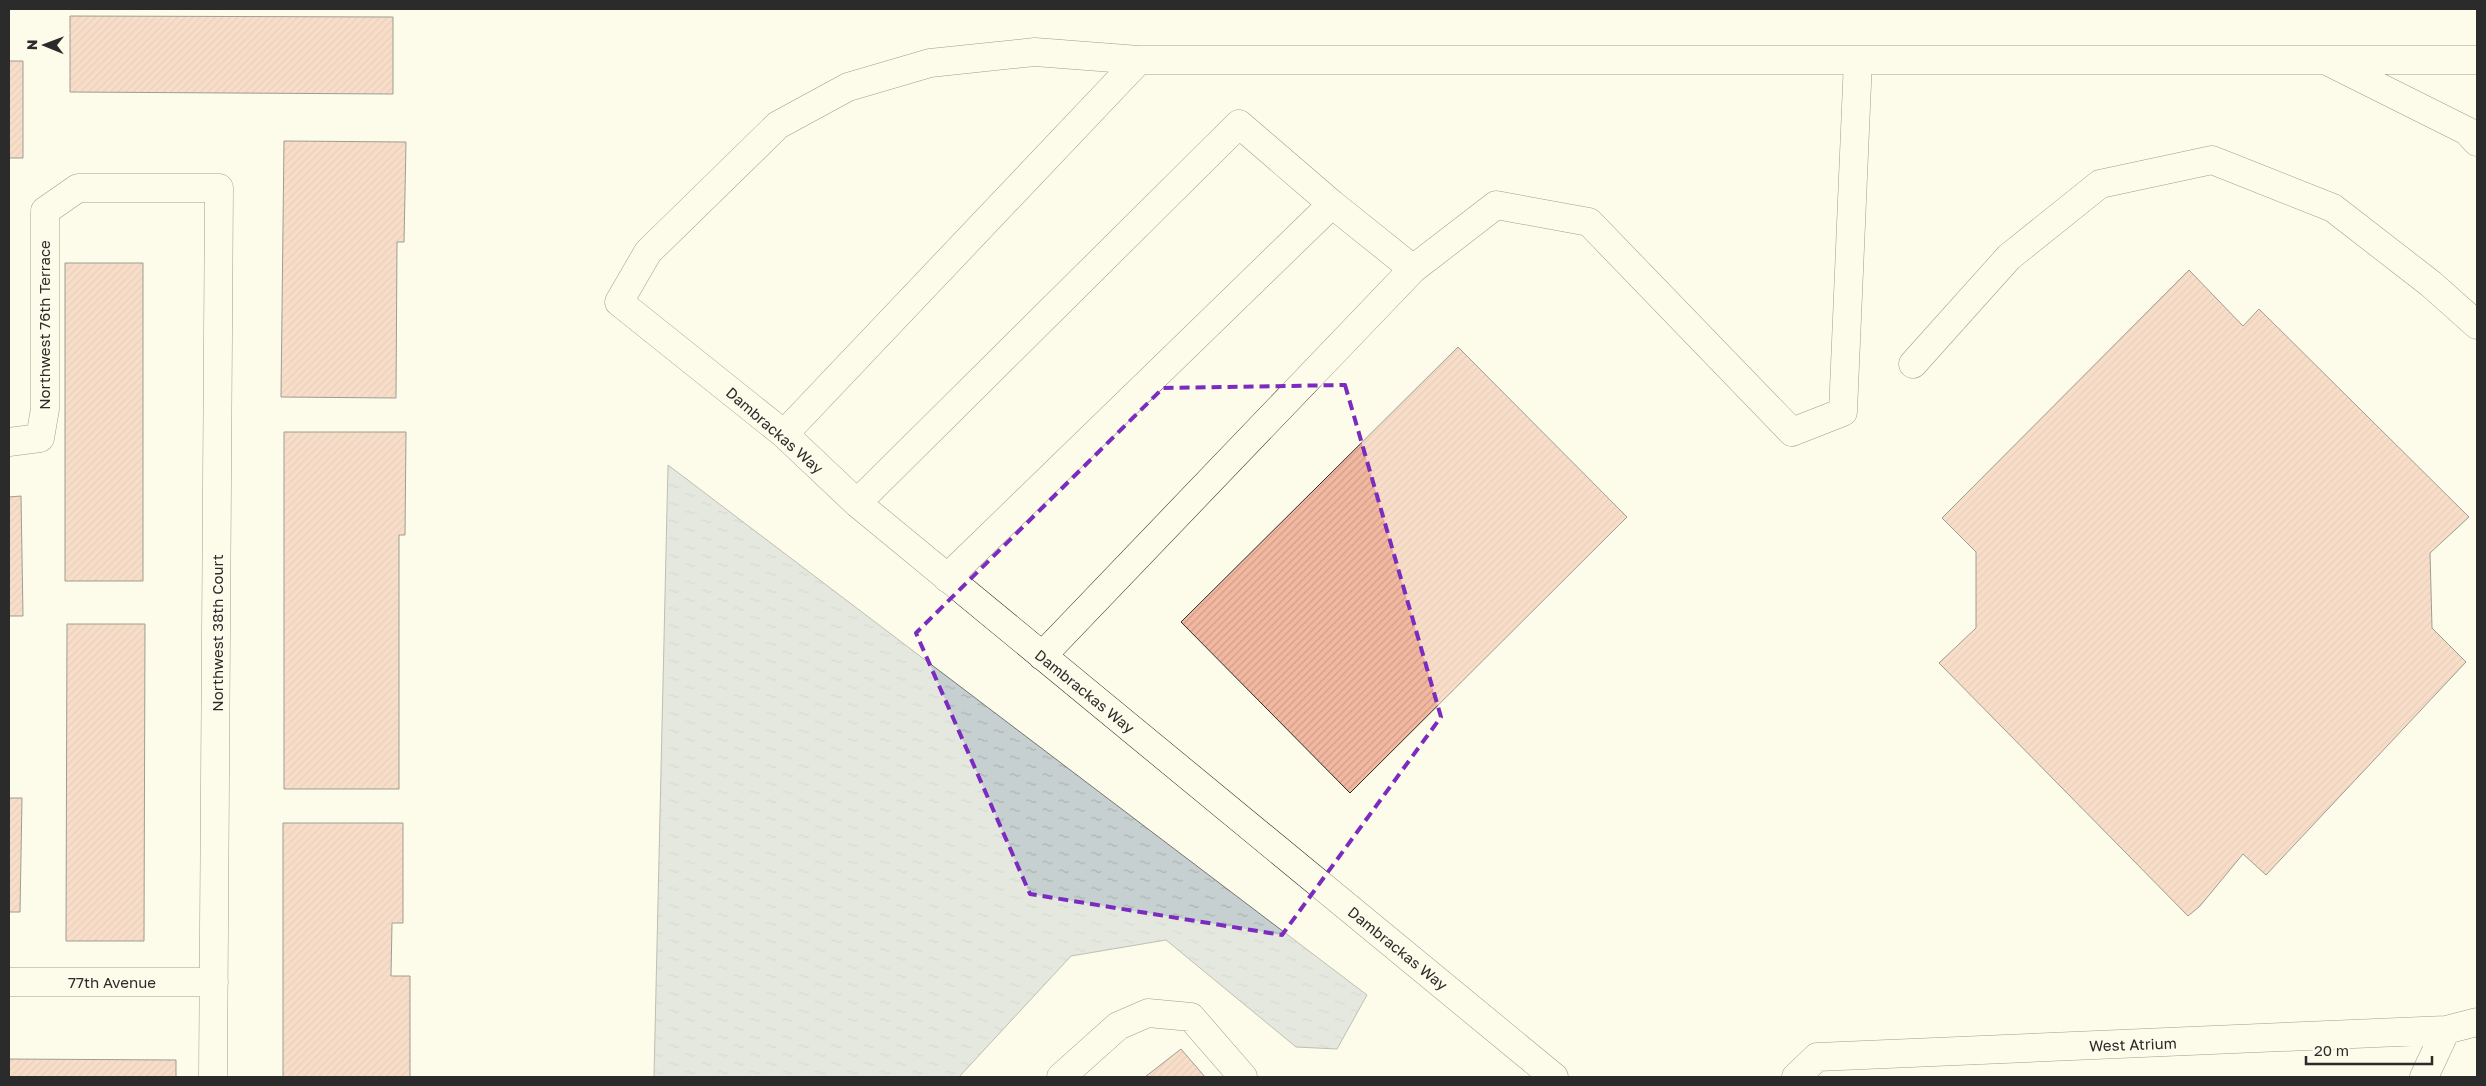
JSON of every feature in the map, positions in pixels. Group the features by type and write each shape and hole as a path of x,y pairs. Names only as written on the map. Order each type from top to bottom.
{"street":[{"name":"Dambrackas Way","path":"1139,60 1035,52 930,62 848,87 778,125 648,252 619,302 784,434 857,503 1552,1077"},
{"path":"784,434 1139,60 2477,60"},
{"path":"1042,656 1412,269 1496,205 1589,222 1792,432 1842,412 1858,60"},
{"path":"2323,60 2467,130 2477,142"},
{"path":"857,503 1239,124 1332,204 1412,269"},
{"path":"1913,364 2009,257 2100,184 2212,160 2333,208 2431,284 2477,325"},
{"name":"Northwest 76th Terrace","path":"9,442 40,438 45,409 45,211 78,188 219,188"},
{"name":"Northwest 38th Court","path":"213,1077 219,188"},
{"path":"947,578 1332,204"},
{"name":"77th Avenue","path":"9,982 214,982"},
{"path":"1061,1077 1118,1026 1148,1013 1191,1017 1242,1077"},
{"name":"West Atrium","path":"1796,1077 1817,1057 2446,1030 2477,1022"},
{"path":"2424,1077 2446,1030"}],"highlighted area":[{"path":"1345,385 1441,717 1282,935 1030,894 916,633 1163,388"}],"water":[{"path":"668,465 1367,995 1337,1049 1296,1047 1166,940 1071,956 959,1077 654,1077"}],"building":[{"path":"70,16 393,17 393,94 70,92"},
{"path":"9,61 23,61 23,158 9,158"},
{"path":"284,141 406,142 404,242 397,242 396,398 281,397"},
{"path":"65,263 143,263 143,581 65,581"},
{"path":"2189,270 2243,326 2259,309 2469,517 2430,553 2432,628 2466,662 2266,875 2243,854 2200,906 2188,916 1939,663 1976,628 1976,552 1942,518"},
{"path":"1458,347 1627,517 1350,793 1181,622"},
{"path":"284,432 406,432 405,535 399,535 399,789 284,789"},
{"path":"21,496 23,616 9,616 9,497"},
{"path":"67,624 145,624 144,941 66,941"},
{"path":"9,798 22,798 20,912 9,912"},
{"path":"283,823 403,823 403,923 392,923 391,976 410,976 410,1077 283,1077"},
{"path":"1181,1049 1205,1077 1145,1077"},
{"path":"9,1059 176,1060 176,1077 9,1077"}]}
